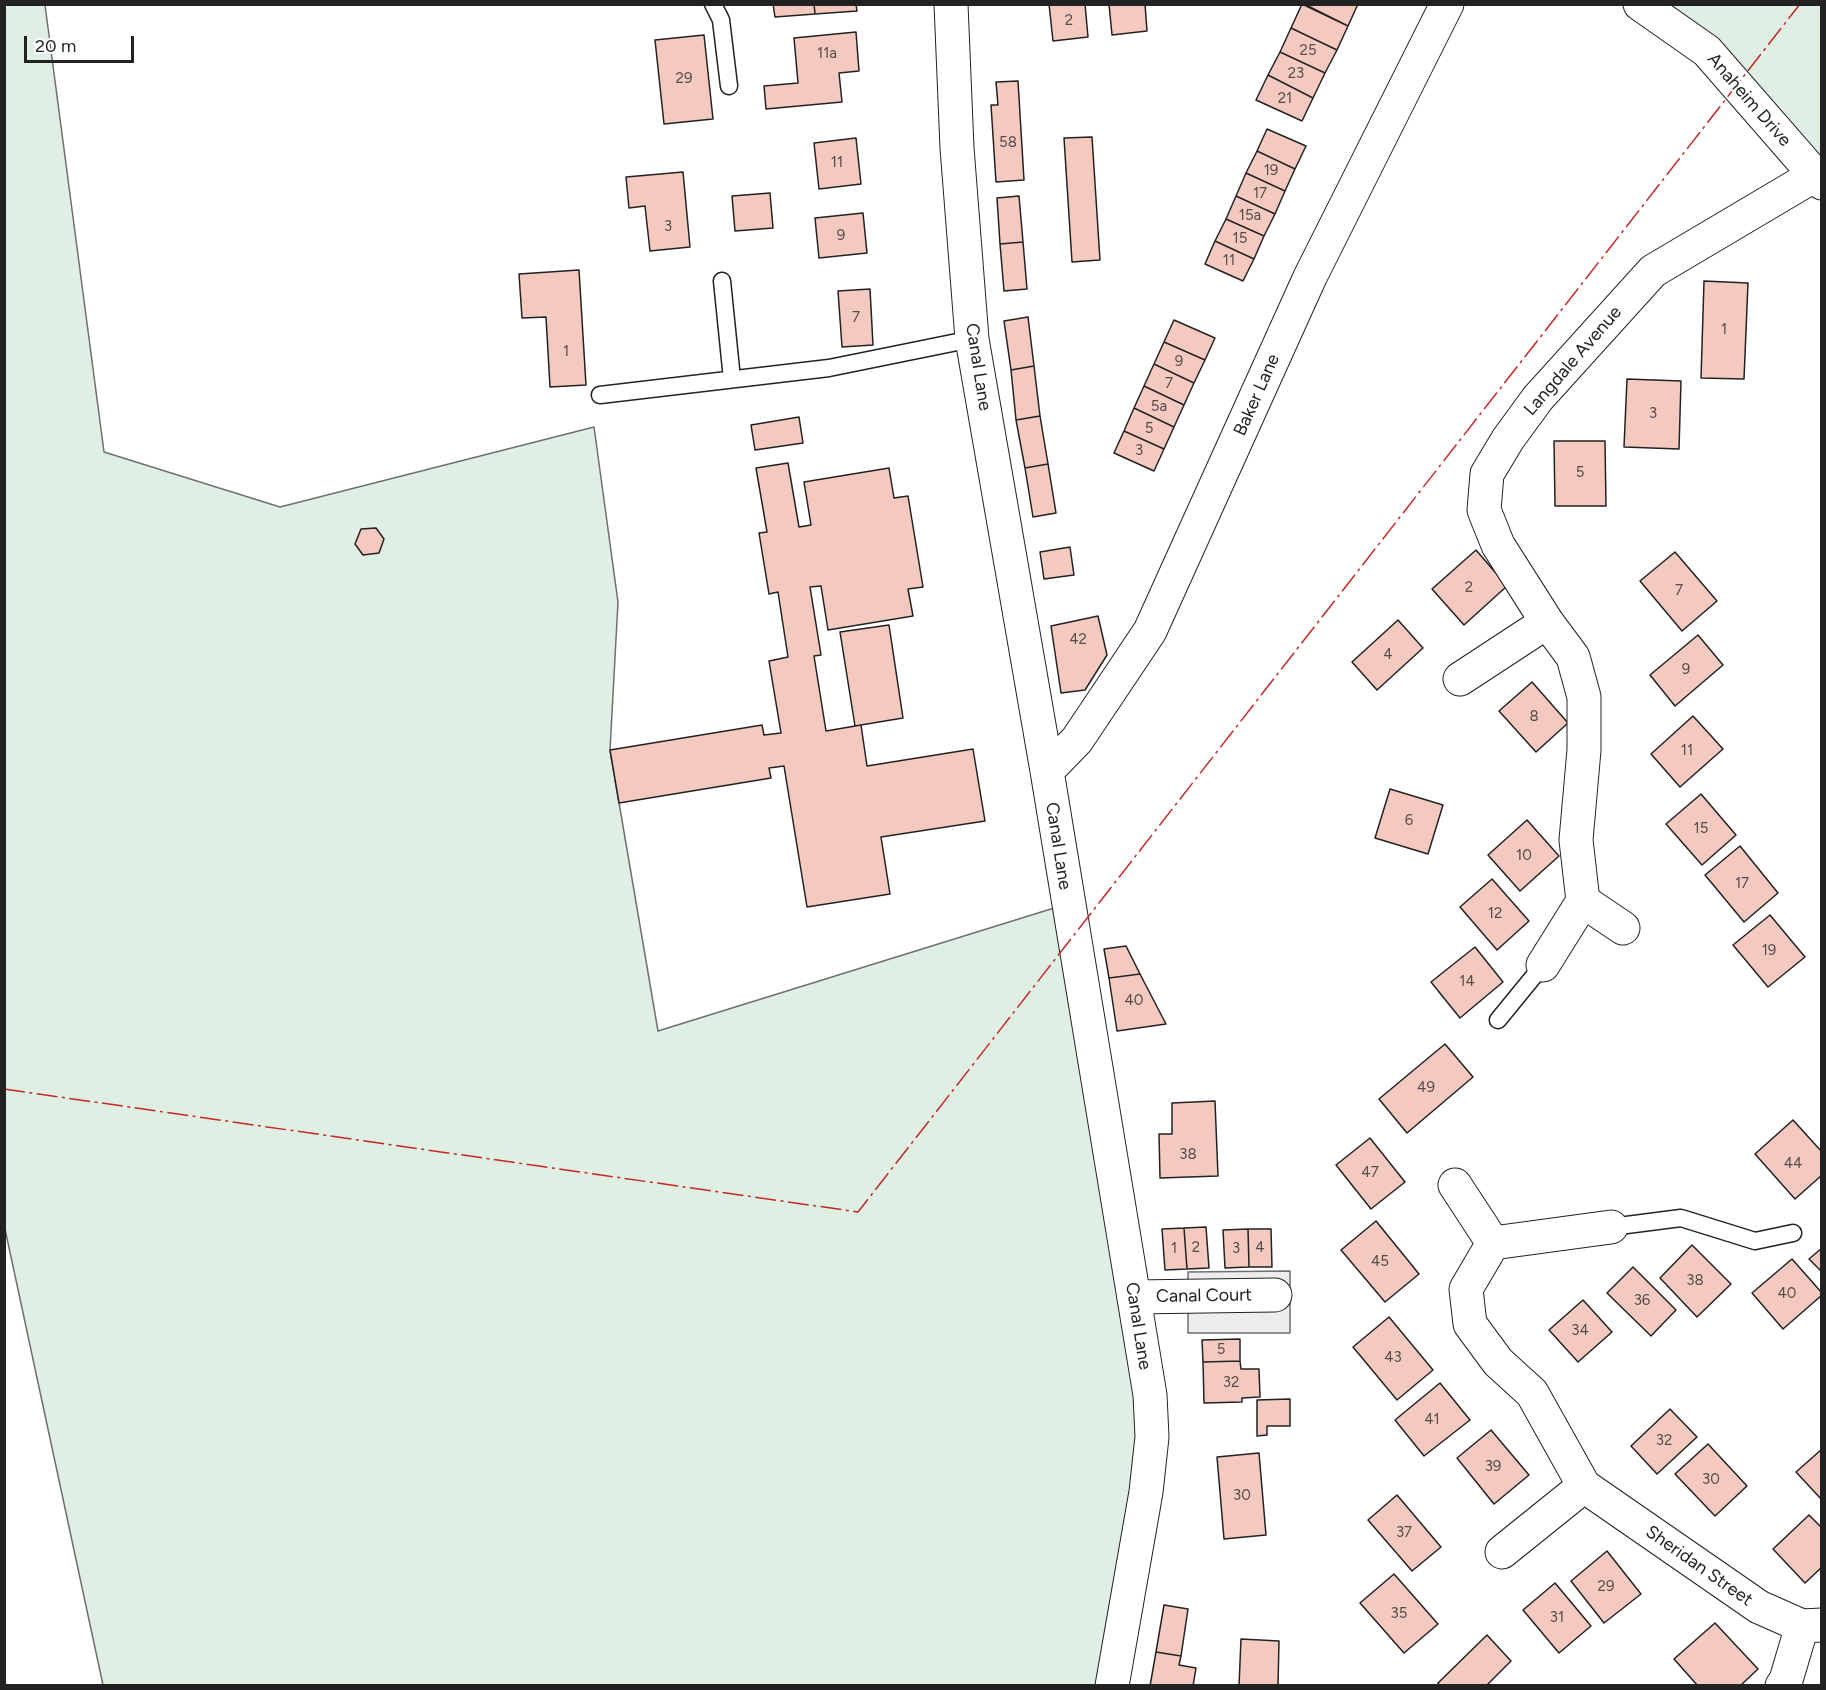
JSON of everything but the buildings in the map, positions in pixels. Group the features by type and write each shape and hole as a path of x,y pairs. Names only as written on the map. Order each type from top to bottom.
{"street":[{"name":"Canal Lane","path":"951,4 957,148 972,339 1047,771 1150,1395 1152,1437 1146,1492 1112,1686"},
{"name":"Baker Lane","path":"1047,771 1077,740 1150,632 1310,277 1447,4"},
{"name":"Anaheim Drive","path":"1640,4 1707,51 1818,179"},
{"name":"Langdale Avenue","path":"1582,901 1575,840 1584,750 1584,697 1574,657 1547,622 1498,545 1484,510 1487,474 1508,439 1538,398 1653,271 1818,179"},
{"path":"1460,679 1547,622"},
{"path":"1543,965 1582,901 1623,928"},
{"path":"1455,1185 1493,1243 1611,1227"},
{"name":"Sheridan Street","path":"1493,1243 1466,1289 1470,1324 1498,1362 1532,1393 1584,1486 1759,1607 1812,1626"},
{"name":"Canal Court","path":"1134,1297 1275,1295"},
{"path":"1502,1552 1584,1486"},
{"path":"1782,1686 1812,1626"}],"lane":[{"path":"713,4 721,20 729,86"},
{"path":"722,281 732,379"},
{"path":"600,395 829,368 972,339"},
{"path":"1498,1020 1543,965"},
{"path":"1611,1227 1681,1218 1755,1241 1793,1233"}],"green space":[{"path":"4,5 45,5 104,452 280,507 594,427 618,602 610,750 658,1031 1067,904 1150,1395 1112,1685 103,1685 5,1229"},
{"path":"1640,5 1821,5 1821,181"}],"shaded area":[{"path":"1290,1271 1290,1333 1188,1333 1188,1272"}],"power":[{"path":"4,1089 858,1212 1800,4"}]}
